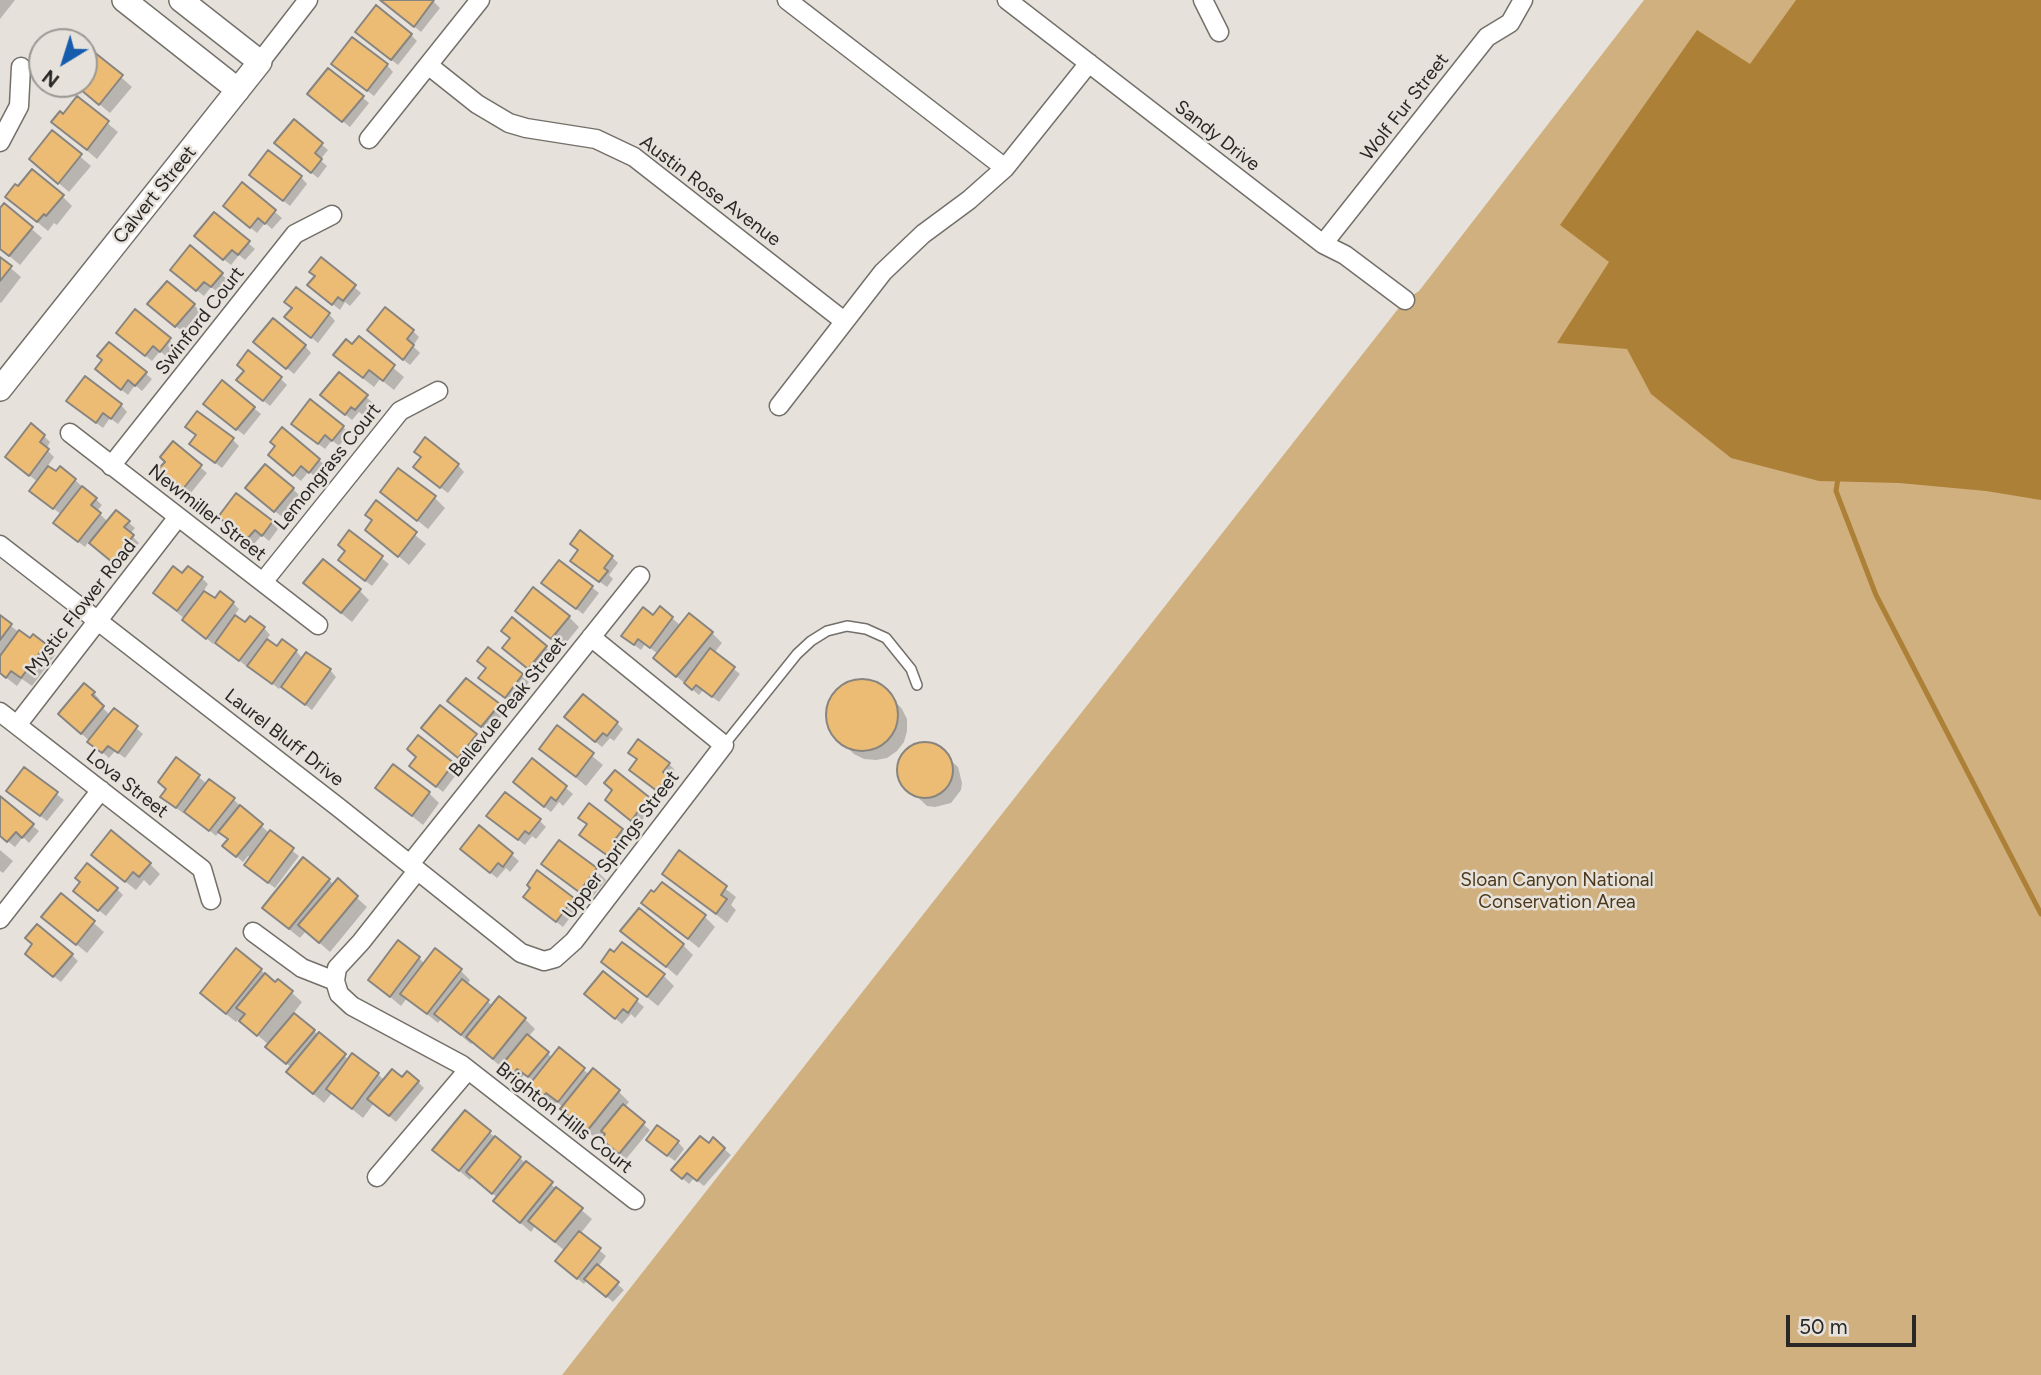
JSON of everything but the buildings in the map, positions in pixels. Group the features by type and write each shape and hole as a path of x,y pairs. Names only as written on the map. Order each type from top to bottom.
{"street":[{"path":"124,0 238,90"},
{"path":"181,0 260,62"},
{"name":"Calvert Street","path":"0,389 308,0"},
{"path":"369,139 480,0"},
{"path":"787,0 1004,167"},
{"path":"1203,0 1219,32"},
{"name":"Wolf Fur Street","path":"1323,244 1487,37 1510,23 1523,0"},
{"name":"Sandy Drive","path":"1011,1 1323,244 1345,255 1405,300"},
{"path":"779,406 844,321 898,257 978,192 1004,167 1023,147 1088,63"},
{"name":"Austin Rose Avenue","path":"428,65 509,123 596,139 634,157 844,321"},
{"path":"0,142 19,106 21,67"},
{"name":"Swinford Court","path":"111,466 295,234 332,215"},
{"name":"Lemongrass Court","path":"263,582 400,411 438,391"},
{"name":"Newmiller Street","path":"70,433 318,625"},
{"name":"Mystic Flower Road","path":"17,725 178,517"},
{"name":"Laurel Bluff Drive","path":"0,545 521,953 544,961"},
{"name":"Bellevue Peak Street","path":"335,981 335,974 341,962 361,942 414,867 640,576"},
{"path":"591,637 724,745"},
{"name":"Lova Street","path":"0,712 202,869 211,900"},
{"name":"Upper Springs Street","path":"544,961 555,958 575,941 724,745"},
{"path":"0,919 101,790"},
{"path":"253,932 302,968 335,981"},
{"name":"Brighton Hills Court","path":"335,981 338,994 352,1006 468,1070 635,1200"},
{"path":"377,1177 468,1070"}],"lane":[{"path":"724,745 797,654 827,631 846,626 866,629 886,638 911,668 917,685"}],"green space":[{"name":"Sloan Canyon National Conservation Area","path":"1644,0 2041,0 2041,1375 562,1375 1405,300 1419,291"}],"shaded area":[{"path":"1796,0 2041,0 2041,500 1986,491 1899,483 1819,481 1731,458 1651,394 1627,349 1557,343 1609,262 1560,225 1697,30 1750,64"}],"waterway":[{"path":"1838,478 1836,491 1876,595 2041,914"}]}
